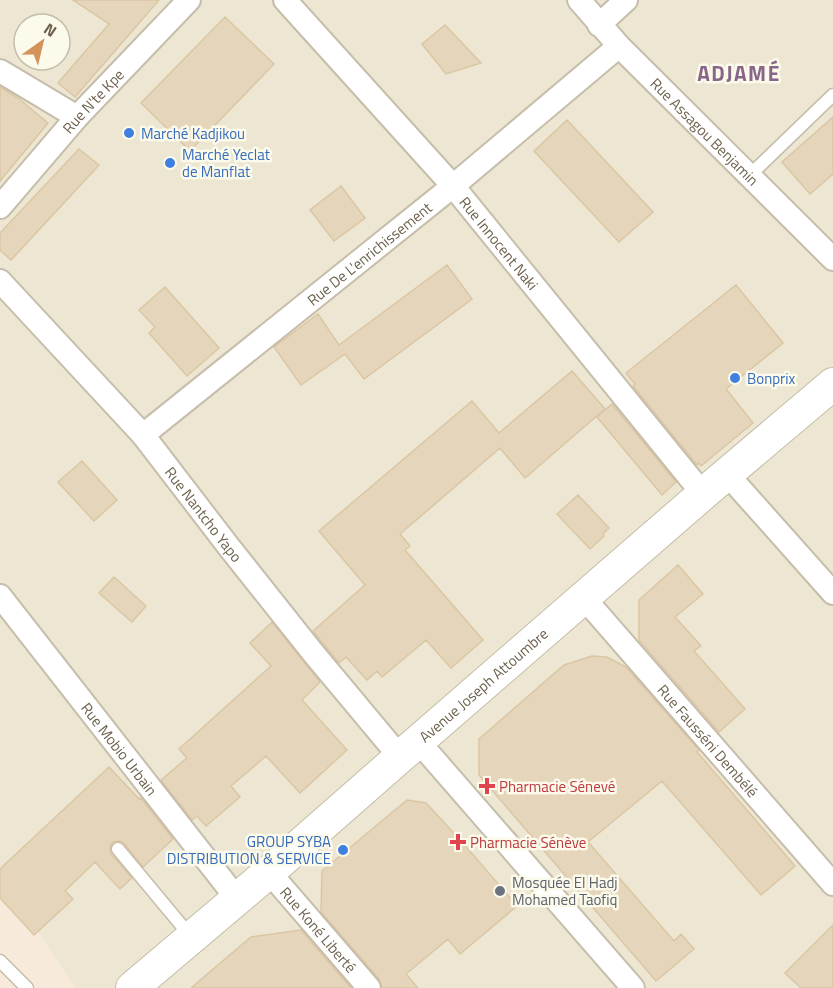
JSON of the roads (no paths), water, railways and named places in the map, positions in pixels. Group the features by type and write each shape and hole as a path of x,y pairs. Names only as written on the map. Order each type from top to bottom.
{"street":[{"name":"Rue N'te Kpe","path":"0,207 77,117 189,0"},
{"name":"Rue Innocent Naki","path":"285,0 453,186 703,494"},
{"name":"Rue Assagou Benjamin","path":"579,0 619,46 833,259"},
{"path":"599,25 626,0"},
{"name":"Rue De L'enrichissement","path":"143,435 453,186 619,46"},
{"path":"0,71 77,117"},
{"name":"Rue Nantcho Yapo","path":"0,281 143,435 314,654 409,749 633,988"},
{"name":"Avenue Joseph Attoumbre","path":"132,988 238,900 703,494 833,384"},
{"path":"727,474 833,593"},
{"name":"Rue Mobio Urbain","path":"0,596 238,900"},
{"name":"Rue Fausséni Dembélé","path":"584,598 833,884"},
{"name":"Rue Koné Liberté","path":"270,872 369,988"}],"lane":[{"path":"749,176 833,95"},
{"path":"118,849 192,938"},
{"path":"0,961 27,988"}],"place":[{"name":"Marché Kadjikou","path":"129,133"},
{"name":"Marché Yeclat de Manflat","path":"170,163"},
{"name":"Bonprix","path":"735,378"},
{"name":"Pharmacie Sénevé","path":"487,786"},
{"name":"Pharmacie Sénève","path":"458,842"},
{"name":"GROUP SYBA DISTRIBUTION & SERVICE","path":"343,850"},
{"name":"Mosquée El Hadj Mohamed Taofiq","path":"500,891"}],"district":[{"name":"ADJAMÉ","path":"739,73"}]}
